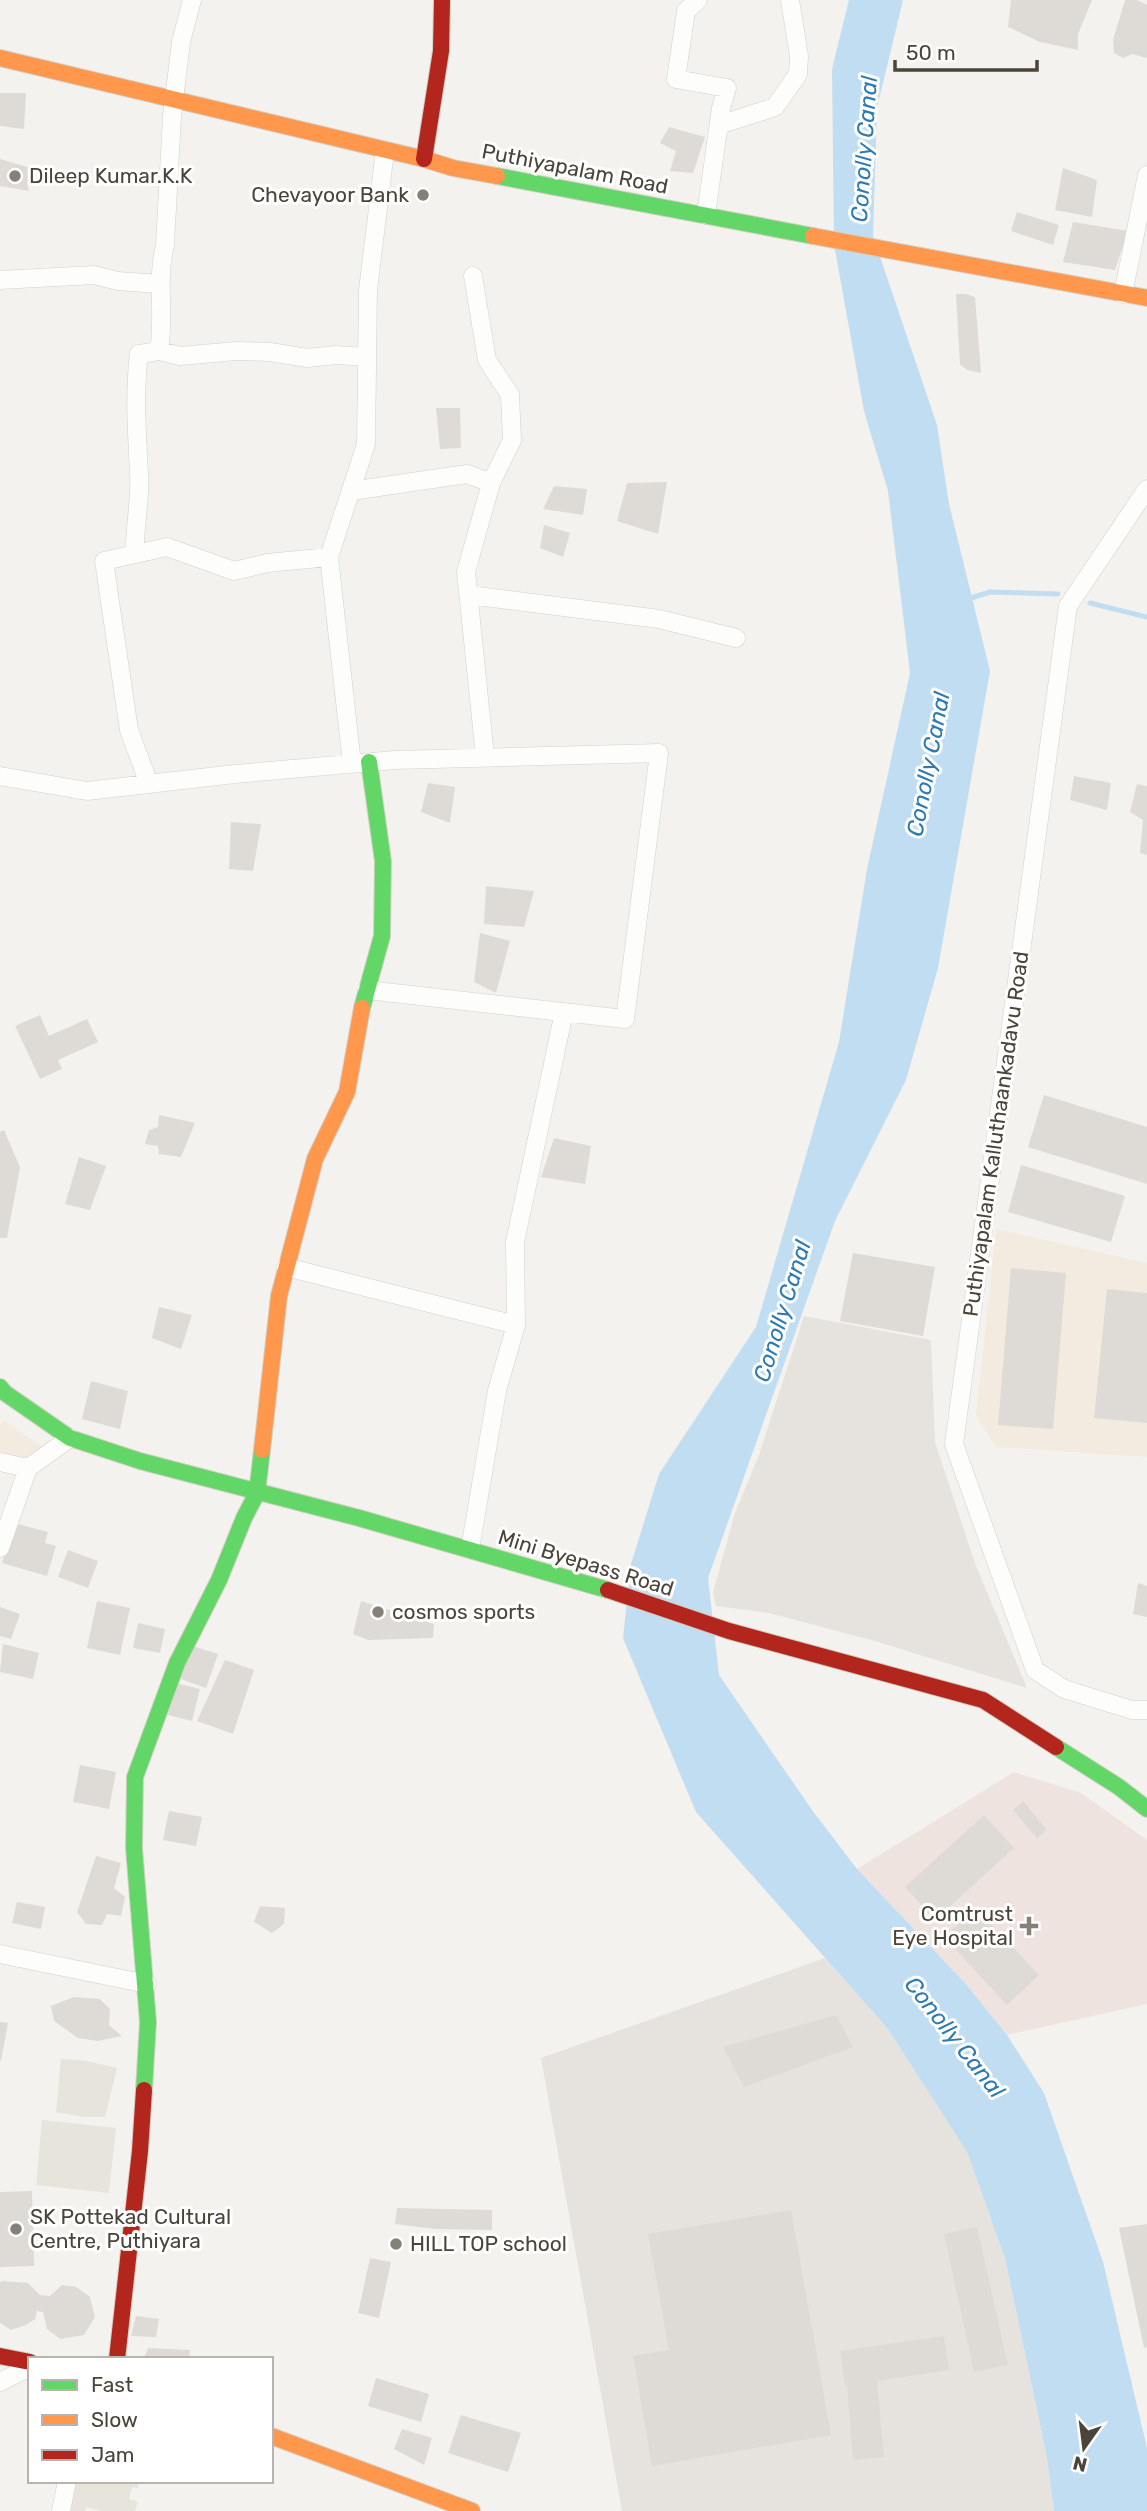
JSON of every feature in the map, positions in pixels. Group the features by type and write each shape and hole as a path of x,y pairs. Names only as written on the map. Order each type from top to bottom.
{"street":[{"path":"159,351 163,322 160,284 165,245 169,147 181,41 192,0"},
{"path":"424,159 441,51 442,0"},
{"path":"698,0 687,11 676,79 727,88 723,96 706,215"},
{"path":"719,125 775,107 799,74 799,56 790,0"},
{"name":"Puthiyapalam Road","path":"0,58 453,168 1147,298"},
{"path":"117,2357 140,2151 148,2022 134,1848 135,1777 177,1664 219,1580 257,1493 279,1296 315,1160 347,1092 367,990 382,936 383,861 360,763 329,556 366,444 368,290 385,151"},
{"path":"1123,294 1147,175"},
{"path":"0,280 94,275 117,281 160,284"},
{"path":"473,276 487,360 510,395 512,440 491,483 466,572 485,757"},
{"path":"135,554 139,473 135,393 139,354 159,351 180,356 236,351 271,352 307,358 336,355 367,357"},
{"path":"351,491 467,474 491,483"},
{"name":"Puthiyapalam Kalluthaankadavu Road","path":"1147,489 1068,606 954,1444 1035,1670 1064,1689 1132,1710 1147,1710"},
{"path":"149,784 129,730 104,561 167,547 234,571 267,563 329,556"},
{"path":"469,595 659,619 736,638"},
{"path":"0,776 87,792 360,763 659,753 625,1019 367,990"},
{"path":"470,1549 497,1391 516,1325 514,1242 564,1012"},
{"path":"286,1267 516,1325"},
{"name":"Mini Byepass Road","path":"0,1387 70,1438 140,1461 359,1517 596,1586 729,1631 983,1700 1119,1787 1147,1809"},
{"path":"0,1548 28,1468 70,1438"},
{"path":"0,1462 28,1468"},
{"path":"1119,1787 1147,1791"},
{"path":"0,1954 147,1984"},
{"path":"0,2356 28,2364"},
{"path":"0,2382 28,2366"},
{"path":"273,2437 438,2505 472,2511"},
{"path":"61,2511 67,2483"}],"shaded area":[{"path":"996,1229 1147,1263 1147,1457 996,1447 976,1416"},
{"path":"804,1316 931,1340 935,1442 976,1566 1027,1688 875,1641 769,1613 716,1606 713,1592 735,1513 759,1455"},
{"path":"4,1421 43,1447 29,1457 13,1459 0,1456 0,1425"},
{"name":"Comtrust Eye Hospital","path":"1014,1772 1081,1793 1147,1840 1147,2004 1007,2035 965,1983 857,1869"},
{"path":"825,1958 888,2029 967,2152 1005,2258 1047,2458 1054,2511 622,2511 541,2058"},
{"path":"61,2059 87,2061 117,2068 105,2117 83,2117 56,2112"},
{"path":"42,2120 116,2128 109,2193 36,2185"},
{"path":"139,2483 138,2488 132,2487 129,2499 138,2502 135,2511 101,2511 87,2507 85,2511 66,2511 72,2484"}],"water":[{"name":"Conolly Canal","path":"849,0 903,0 877,108 873,236 937,425 949,504 990,671 938,968 906,1080 835,1221 708,1578 719,1675 812,1810 857,1869 965,1983 1007,2035 1044,2093 1103,2262 1147,2448 1147,2511 1054,2511 1047,2458 1005,2258 967,2152 888,2029 696,1812 623,1638 631,1564 659,1474 756,1327 839,1042 867,869 910,673 888,491 864,411 834,244 832,69"}],"building":[{"path":"1011,0 1092,0 1078,34 1078,50 1040,42 1008,27"},
{"path":"1125,0 1137,0 1147,5 1147,58 1132,54 1123,58 1114,53 1113,40"},
{"path":"0,93 26,93 24,129 0,126"},
{"path":"669,127 705,137 693,173 670,171 676,151 660,143"},
{"name":"Dileep Kumar.K.K","path":"0,159 34,169 27,183 29,191 0,186"},
{"path":"1063,168 1097,180 1092,217 1055,210"},
{"path":"1017,212 1059,225 1053,245 1011,231"},
{"path":"1073,222 1128,231 1115,270 1063,262"},
{"path":"956,294 975,297 981,373 960,365"},
{"path":"436,408 460,408 461,448 440,449"},
{"path":"667,482 658,534 617,521 627,483"},
{"path":"554,486 587,489 583,515 543,509"},
{"path":"544,525 570,533 563,557 540,548"},
{"path":"1074,776 1111,783 1107,810 1070,800"},
{"path":"428,783 455,787 450,823 421,812"},
{"path":"1137,784 1147,786 1147,855 1140,853 1143,820 1130,812"},
{"path":"231,822 261,824 253,871 229,869"},
{"path":"486,886 534,891 524,927 484,924"},
{"path":"480,933 510,941 496,993 474,982"},
{"path":"40,1015 49,1036 87,1019 98,1042 58,1060 62,1069 40,1079 15,1026"},
{"path":"1044,1095 1147,1127 1147,1184 1028,1147"},
{"path":"159,1115 195,1123 181,1157 159,1154 158,1146 145,1144 149,1130 158,1127"},
{"path":"4,1130 20,1167 7,1238 0,1238 0,1132"},
{"path":"554,1138 591,1146 585,1184 541,1177"},
{"path":"79,1157 106,1166 90,1210 65,1204"},
{"path":"1021,1165 1125,1196 1111,1242 1008,1212"},
{"path":"853,1253 935,1267 923,1336 840,1321"},
{"path":"1011,1268 1066,1273 1053,1429 998,1425"},
{"path":"1107,1289 1147,1293 1147,1423 1094,1418"},
{"path":"159,1307 192,1315 181,1349 152,1338"},
{"path":"91,1381 128,1391 120,1429 82,1419"},
{"path":"14,1523 48,1532 45,1543 56,1546 47,1576 2,1563"},
{"path":"68,1550 98,1561 88,1588 58,1577"},
{"path":"1138,1583 1147,1586 1147,1617 1133,1614"},
{"path":"97,1601 130,1608 120,1655 87,1648"},
{"name":"cosmos sports","path":"361,1601 434,1624 433,1638 368,1640 353,1634"},
{"path":"0,1607 20,1614 11,1639 0,1636"},
{"path":"138,1623 165,1629 160,1653 133,1648"},
{"path":"3,1644 39,1653 33,1679 0,1672"},
{"path":"190,1645 218,1654 206,1688 178,1678"},
{"path":"225,1660 254,1670 233,1734 197,1721"},
{"path":"176,1683 200,1689 192,1721 168,1715"},
{"path":"80,1765 116,1772 109,1809 73,1802"},
{"path":"1023,1801 1047,1830 1037,1838 1013,1810"},
{"path":"169,1811 202,1817 196,1846 163,1840"},
{"path":"984,1815 1014,1848 935,1920 905,1887"},
{"path":"96,1856 121,1863 114,1888 125,1897 121,1916 107,1914 102,1925 86,1924 77,1912"},
{"path":"17,1902 45,1907 41,1929 12,1923"},
{"path":"260,1906 285,1908 284,1924 272,1933 254,1922"},
{"path":"976,1908 1039,1975 1007,2005 944,1937"},
{"path":"74,1997 100,1999 110,2009 109,2025 122,2036 98,2041 78,2038 54,2021 51,2006"},
{"path":"836,2015 853,2047 744,2087 723,2047"},
{"path":"0,2022 8,2023 1,2061 0,2061"},
{"name":"SK Pottekad Cultural Centre, Puthiyara","path":"32,2191 34,2266 0,2267 0,2192"},
{"path":"397,2208 492,2210 492,2230 435,2229 395,2224"},
{"path":"791,2210 831,2435 652,2466 633,2356 669,2350 648,2234"},
{"path":"1147,2224 1147,2347 1144,2348 1119,2228"},
{"path":"977,2227 1008,2365 974,2372 944,2234"},
{"path":"370,2258 391,2262 379,2318 358,2313"},
{"path":"2,2281 28,2283 40,2295 50,2296 62,2285 76,2287 90,2297 95,2317 84,2335 60,2339 47,2329 43,2312 37,2311 35,2319 11,2330 0,2323"},
{"path":"136,2316 159,2319 156,2337 131,2336"},
{"path":"944,2336 949,2370 877,2381 884,2457 853,2460 847,2385 840,2351"},
{"path":"148,2348 190,2350 189,2357 145,2357"},
{"path":"376,2378 429,2394 421,2422 368,2406"},
{"path":"461,2415 521,2433 508,2472 448,2453"},
{"path":"402,2429 432,2438 424,2465 394,2449"}],"waterway":[{"path":"968,599 990,592 1058,594"},
{"path":"1090,603 1147,617"}],"traffic: fast":[{"path":"497,176 813,236"},
{"path":"362,1008 382,936 383,861 369,762"},
{"path":"0,1387 70,1438 140,1461 359,1518 608,1590"},
{"path":"144,2090 148,2022 134,1848 135,1777 177,1663 219,1580 257,1493 262,1450"},
{"path":"1056,1747 1119,1787 1147,1809"}],"traffic: slow":[{"path":"0,58 453,168 497,176"},
{"path":"813,236 1147,298"},
{"path":"262,1450 279,1296 315,1159 347,1092 362,1008"},
{"path":"273,2437 472,2511"}],"traffic: jam":[{"path":"424,159 441,51 442,0"},
{"path":"608,1590 729,1631 983,1700 1056,1747"},
{"path":"117,2357 140,2151 144,2090"},
{"path":"0,2356 28,2362"}],"place":[{"name":"Dileep Kumar.K.K","path":"15,176"},
{"name":"Chevayoor Bank","path":"423,195"},
{"name":"cosmos sports","path":"378,1612"},
{"name":"Comtrust Eye Hospital","path":"1029,1926"},
{"name":"SK Pottekad Cultural Centre, Puthiyara","path":"16,2229"},
{"name":"HILL TOP school","path":"396,2244"}]}
